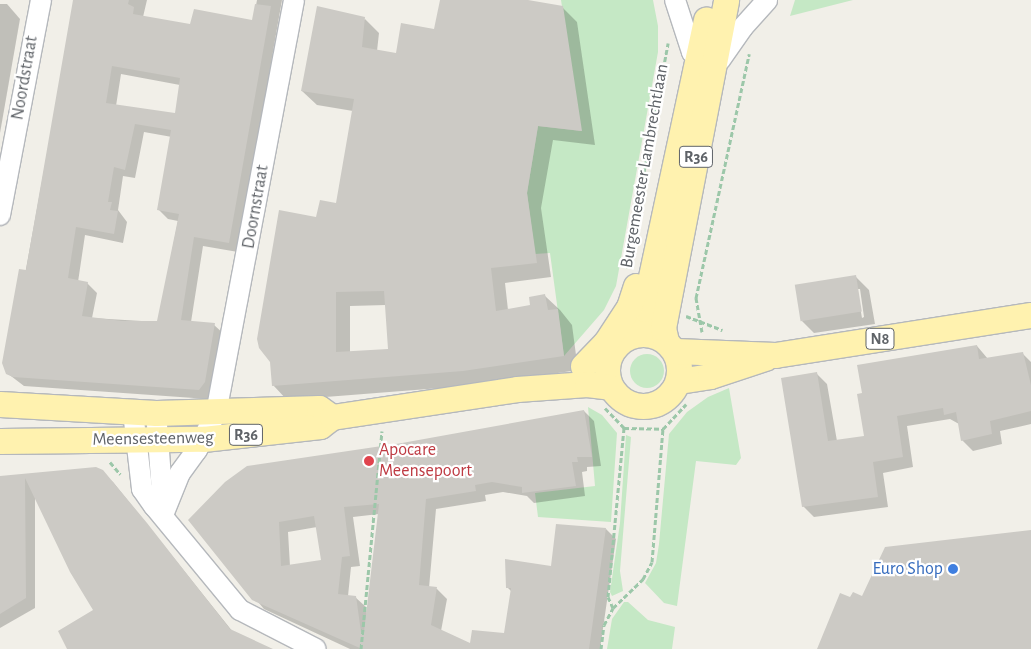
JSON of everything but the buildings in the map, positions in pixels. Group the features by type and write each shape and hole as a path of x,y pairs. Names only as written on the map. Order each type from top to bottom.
{"main road":[{"name":"Burgemeester Lambrechtlaan","path":"670,346 663,328 707,59 710,0"},
{"name":"Burgemeester Lambrechtlaan","path":"633,335 644,309 661,227 707,59 726,0"},
{"name":"R36","path":"583,366 606,342 629,307 648,246 661,227"},
{"name":"N8","path":"684,391 775,355 1031,315"},
{"path":"633,335 650,334 670,346"},
{"name":"R36","path":"611,353 621,341 633,335"},
{"name":"R36","path":"670,346 680,370 684,391"},
{"name":"N8","path":"670,346 775,355"},
{"name":"Meensesteenweg","path":"517,389 583,366 611,353"},
{"path":"611,353 607,367 605,396 647,407 659,403 672,393 684,391"},
{"name":"Meensesteenweg","path":"0,440 147,441 203,439 320,426 332,417 517,389 588,384 605,396"},
{"name":"Meensesteenweg","path":"0,404 144,412 216,413 319,408 332,417"}],"street":[{"name":"Noordstraat","path":"0,215 41,0"},
{"name":"Doornstraat","path":"163,515 180,473 203,439 216,413 294,0"},
{"name":"Burgemeester Lambrechtlaan","path":"675,0 692,52 707,59 720,60 743,26 767,0"},
{"path":"144,412 147,441 142,489 221,590 240,610 316,649"}],"path":[{"name":"Burgemeester Lambrechtlaan","path":"626,272 669,34"},
{"path":"700,319 696,298 750,50"},
{"path":"601,649 604,626 613,608 649,569 654,554 663,429 684,391"},
{"path":"605,396 624,428 608,597 613,608"},
{"path":"361,649 383,426"},
{"path":"624,428 663,429"}],"green space":[{"path":"561,0 653,0 658,26 658,52 616,286 604,310 564,356 550,253 535,254 527,193 538,126 581,131"},
{"path":"795,0 853,0 790,16"},
{"path":"647,354 654,355 659,359 663,364 663,378 659,383 654,387 647,388 640,387 635,383 631,378 630,371 631,364 635,359 640,355"},
{"path":"729,388 741,458 736,465 696,461 677,606 664,603 645,583 656,563 669,434 687,412 708,397"},
{"path":"588,407 602,415 617,433 611,522 538,517 535,493 595,486"},
{"path":"626,435 631,437 620,571 623,591 612,596 610,592 620,523"},
{"path":"624,602 628,602 648,620 675,627 672,649 607,649 612,619"}],"place":[{"name":"Apocare Meensepoort","path":"369,461"},
{"name":"Euro Shop","path":"953,569"}]}
